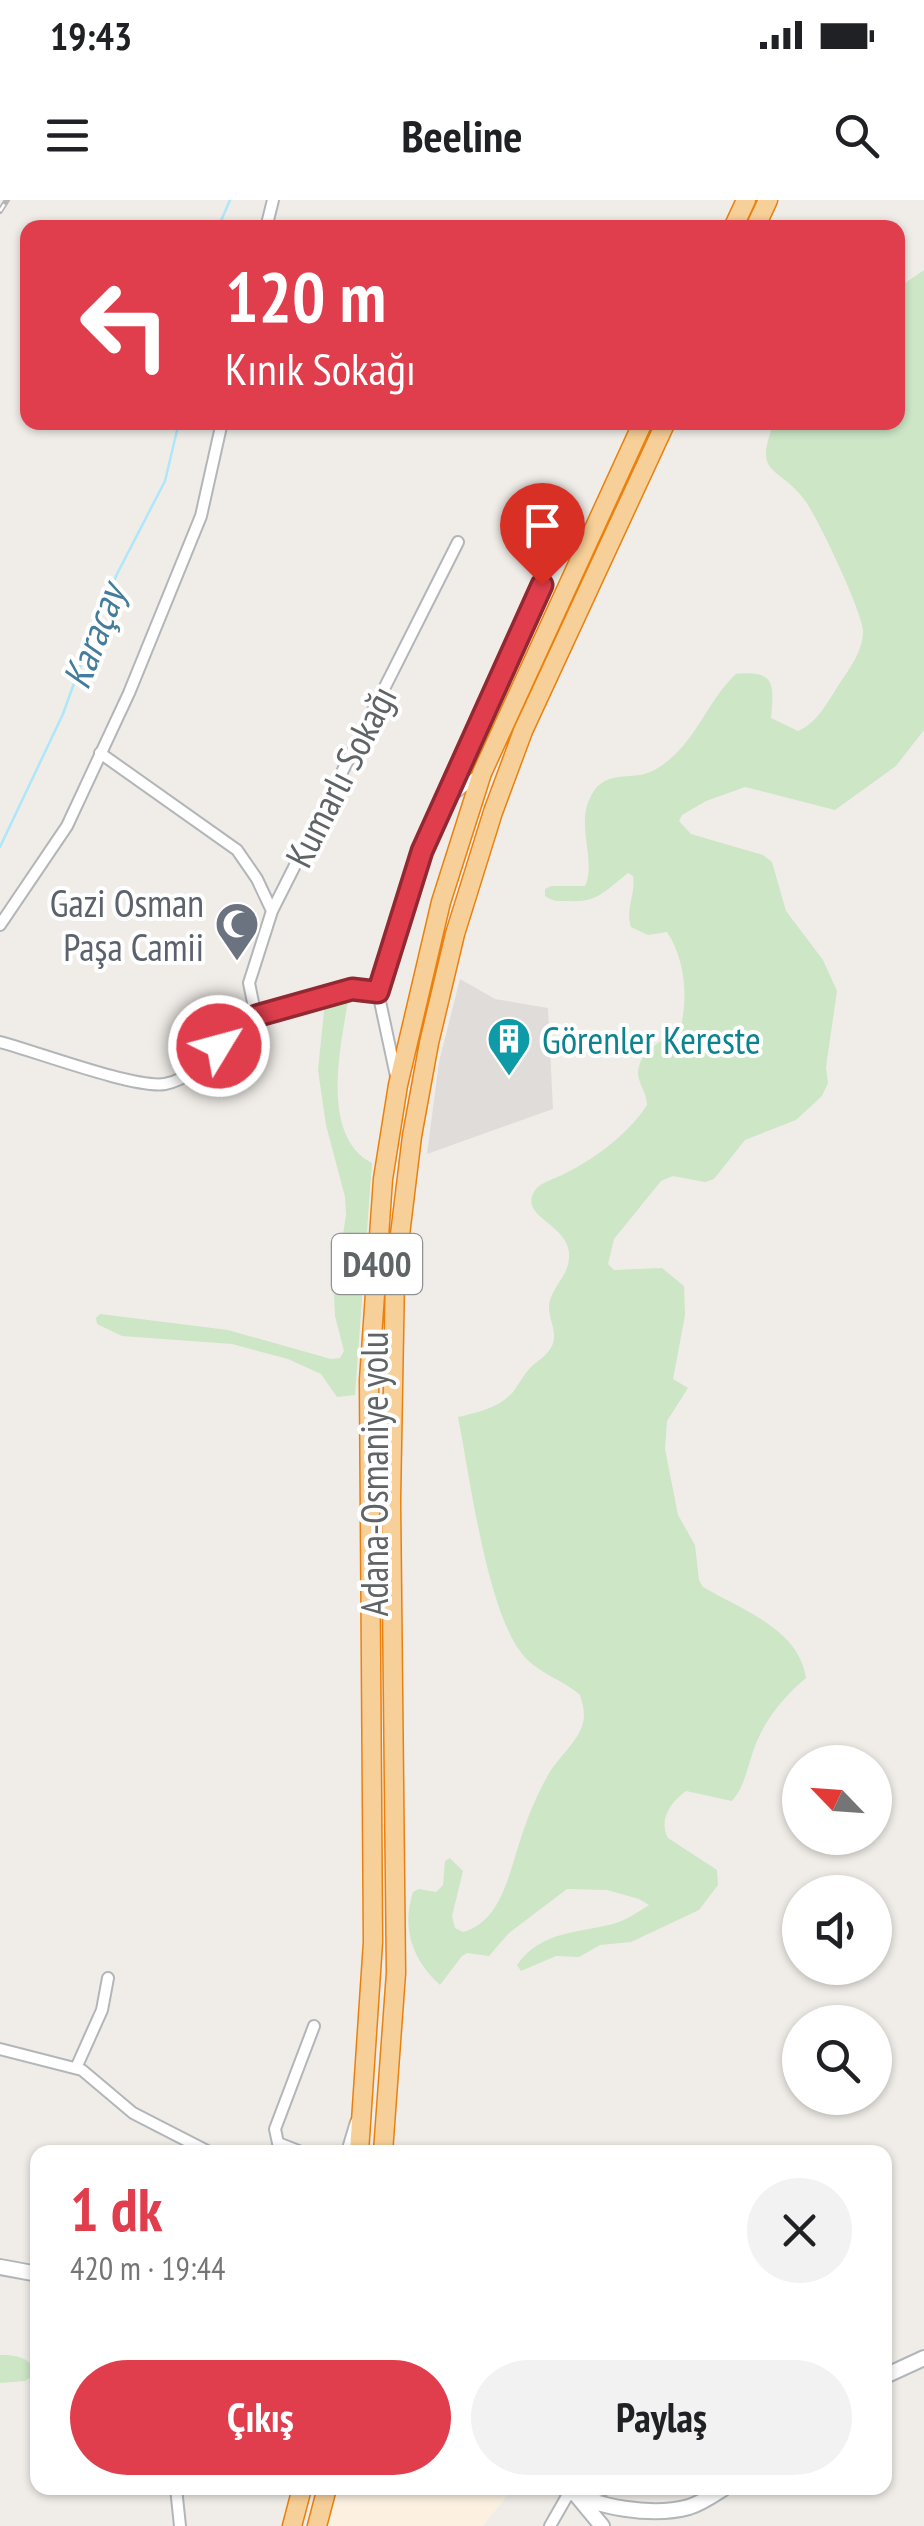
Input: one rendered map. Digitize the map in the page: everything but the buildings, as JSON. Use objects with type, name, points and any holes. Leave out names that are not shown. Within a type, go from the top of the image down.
[{"type":"highway","name":"Adana-Osmaniye yolu","points":[[360,2145],[373,1942],[369,1380],[383,1180],[398,1084],[441,902],[482,773],[639,430]]},
{"type":"highway","name":"Adana-Osmaniye yolu","points":[[384,2145],[396,1973],[392,1778],[395,1292],[412,1136],[454,934],[493,812],[523,731],[662,430]]},
{"type":"highway","points":[[292,2526],[300,2495]]},
{"type":"highway","points":[[316,2526],[326,2495]]},
{"type":"street","points":[[0,925],[55,848],[100,753],[184,564],[201,516],[220,430]]},
{"type":"street","name":"Kumarlı Sokağı","points":[[256,1016],[248,983],[272,912],[458,542]]},
{"type":"street","points":[[398,1084],[378,992],[414,871],[542,585]]},
{"type":"street","points":[[100,753],[236,850],[257,878],[272,912]]},
{"type":"street","points":[[442,804],[482,773]]},
{"type":"street","points":[[0,1042],[156,1085],[186,1076],[256,1016],[352,989],[378,992]]},
{"type":"street","points":[[76,2068],[102,2010],[108,1978]]},
{"type":"street","points":[[283,2145],[278,2143],[275,2129],[314,2026]]},
{"type":"street","points":[[0,2049],[91,2074],[133,2112],[196,2145]]},
{"type":"street","points":[[348,2145],[363,2102]]},
{"type":"street","points":[[0,2267],[30,2273]]},
{"type":"street","points":[[892,2373],[924,2358]]},
{"type":"street","points":[[177,2495],[180,2526]]},
{"type":"street","points":[[550,2526],[568,2495]]},
{"type":"street","points":[[573,2495],[602,2526]]},
{"type":"street","points":[[582,2495],[636,2508],[670,2510],[694,2506],[712,2495]]},
{"type":"shaded area","points":[[460,979],[495,999],[548,1008],[553,1109],[427,1154],[439,1062]]},
{"type":"shaded area","points":[[330,2495],[507,2495],[483,2526],[323,2526]]},
{"type":"green space","points":[[924,270],[924,730],[896,766],[835,810],[745,787],[706,801],[682,815],[679,821],[691,834],[763,855],[772,862],[786,911],[823,960],[837,991],[826,1067],[828,1083],[822,1096],[796,1120],[745,1140],[714,1179],[705,1182],[673,1176],[661,1181],[614,1239],[608,1264],[614,1270],[662,1268],[684,1286],[685,1315],[673,1379],[688,1388],[667,1421],[665,1449],[678,1515],[695,1545],[703,1587],[781,1634],[801,1661],[806,1678],[769,1719],[732,1801],[686,1791],[668,1812],[664,1825],[668,1838],[717,1870],[718,1885],[699,1910],[631,1942],[600,1945],[579,1957],[556,1956],[521,1971],[517,1965],[548,1939],[618,1923],[649,1905],[607,1890],[567,1889],[509,1933],[489,1956],[462,1956],[440,1985],[423,1965],[412,1943],[408,1919],[413,1892],[436,1892],[443,1885],[445,1861],[450,1858],[463,1871],[452,1916],[455,1928],[463,1932],[487,1917],[503,1892],[540,1791],[576,1738],[584,1718],[580,1695],[529,1662],[510,1635],[490,1577],[458,1417],[501,1402],[551,1347],[554,1333],[550,1300],[565,1272],[569,1252],[560,1234],[533,1208],[534,1192],[600,1152],[640,1115],[647,1105],[639,1066],[648,1052],[681,1026],[684,1002],[681,966],[667,932],[648,935],[631,927],[633,876],[628,873],[587,900],[554,900],[545,896],[545,889],[585,886],[589,865],[585,819],[597,787],[612,778],[649,773],[671,758],[736,674],[765,677],[772,689],[771,718],[798,731],[821,712],[851,667],[863,631],[855,605],[809,507],[771,468],[766,452],[772,430],[905,430],[905,283]]},
{"type":"green space","points":[[349,996],[339,1062],[339,1111],[355,1150],[372,1163],[355,1395],[337,1397],[321,1374],[288,1359],[232,1344],[122,1336],[97,1324],[100,1314],[228,1330],[331,1359],[340,1358],[344,1351],[334,1294],[346,1215],[345,1197],[326,1125],[318,1070],[325,1002]]},
{"type":"green space","points":[[0,2355],[30,2363],[30,2378],[25,2381],[0,2383]]},
{"type":"waterway","name":"Karaçay","points":[[221,220],[230,200]]},
{"type":"waterway","name":"Karaçay","points":[[0,847],[63,714],[117,574],[165,481],[177,430]]},
{"type":"railway","points":[[0,211],[7,200]]},
{"type":"place","name":"Gazi Osman Paşa Camii","points":[[237,962]]},
{"type":"place","name":"Görenler Kereste","points":[[509,1077]]},
{"type":"route","points":[[219,1046],[256,1016],[352,989],[378,992],[422,851],[542,585]]}]
